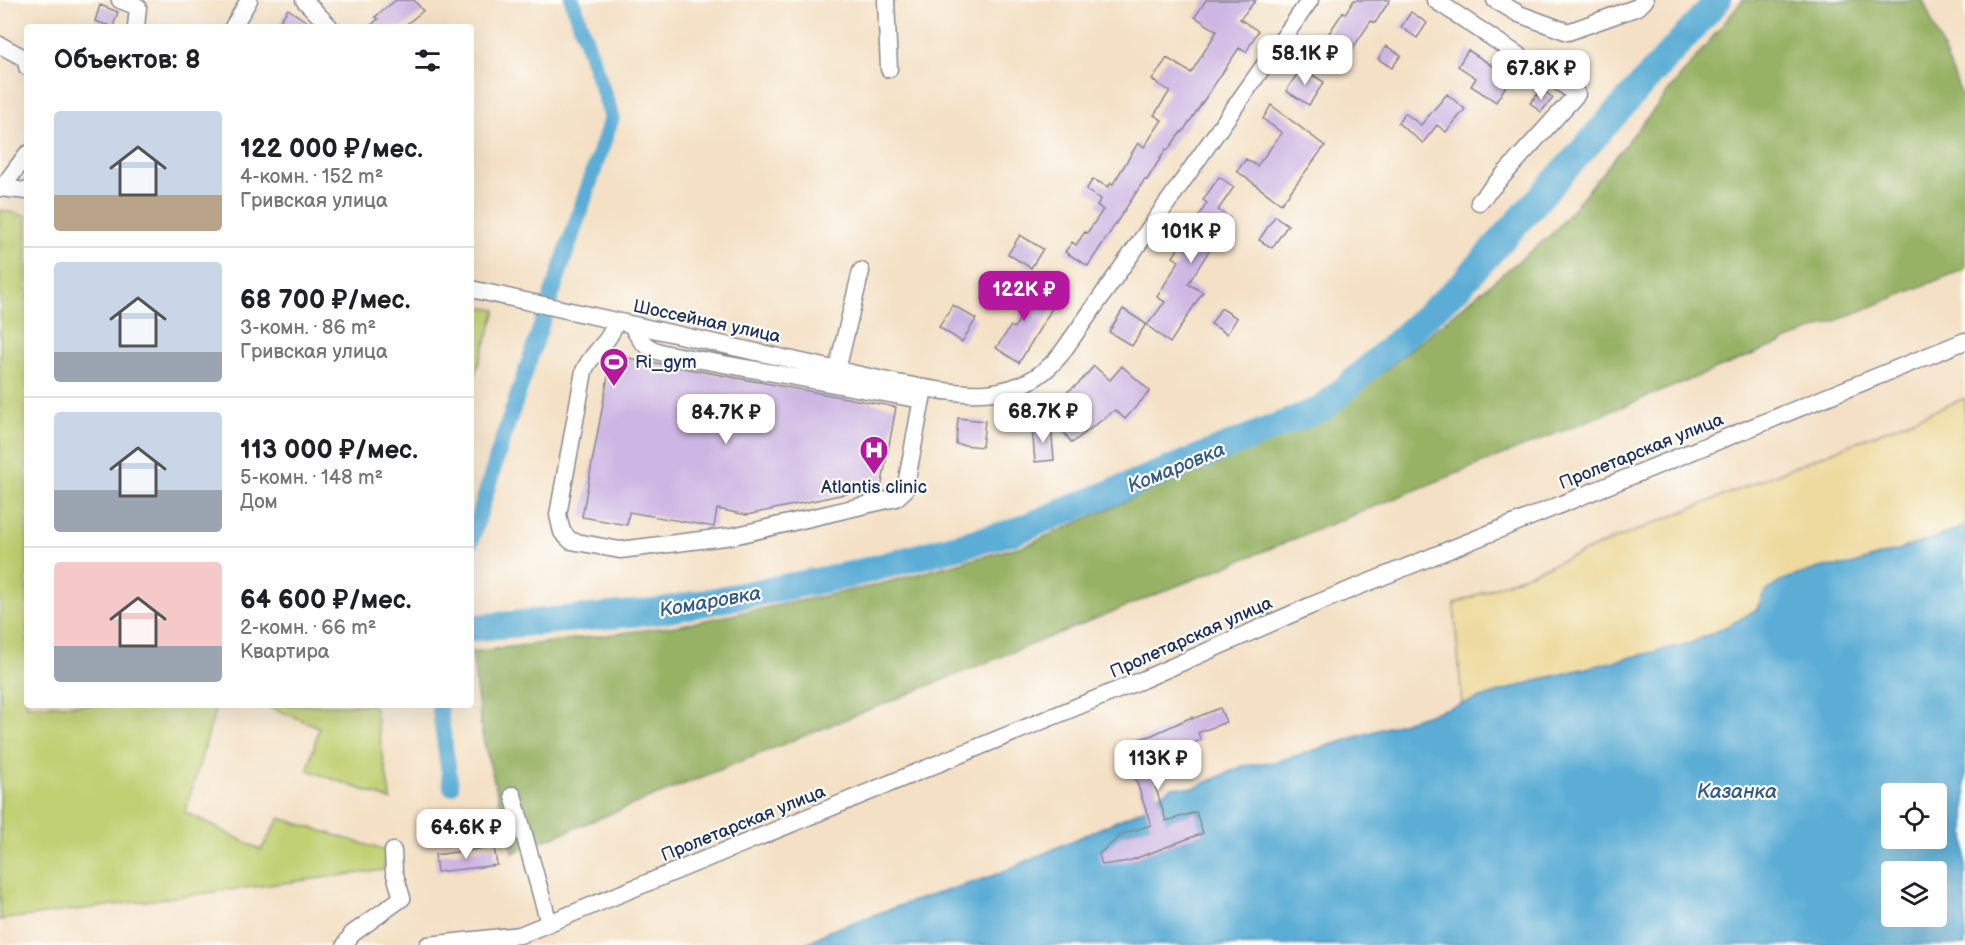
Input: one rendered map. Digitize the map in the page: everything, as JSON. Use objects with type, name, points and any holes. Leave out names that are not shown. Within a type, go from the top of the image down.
[{"type":"street","points":[[120,0],[141,4],[137,24]]},
{"type":"street","points":[[235,24],[249,0]]},
{"type":"street","points":[[304,0],[327,24]]},
{"type":"street","points":[[886,0],[889,69]]},
{"type":"street","points":[[632,325],[645,346],[663,353],[927,393],[979,393],[1007,390],[1029,382],[1055,362],[1310,0]]},
{"type":"street","points":[[1435,0],[1577,94],[1479,202]]},
{"type":"street","points":[[1495,0],[1517,7],[1568,32],[1638,7],[1646,0]]},
{"type":"street","points":[[0,45],[24,58]]},
{"type":"street","points":[[1,188],[24,158]]},
{"type":"street","points":[[1,188],[24,191]]},
{"type":"street","points":[[837,370],[861,271]]},
{"type":"street","name":"Шоссейная улица","points":[[474,290],[837,370],[927,393]]},
{"type":"street","points":[[615,321],[612,332],[584,371],[558,515],[562,532],[571,541],[620,549],[733,536],[896,498],[905,490],[927,393]]},
{"type":"street","name":"Пролетарская улица","points":[[428,945],[520,935],[1133,684],[1320,602],[1965,341]]},
{"type":"street","points":[[513,795],[549,923]]},
{"type":"street","points":[[345,945],[352,934],[406,895],[394,871],[393,851]]},
{"type":"green space","points":[[1743,0],[1923,0],[1965,103],[1965,269],[513,853],[482,735],[474,652],[677,626],[873,586],[1026,545],[1336,410],[1554,232]]},
{"type":"green space","points":[[0,210],[24,215],[24,708],[216,708],[185,812],[261,850],[280,818],[386,851],[383,870],[0,920]]},
{"type":"green space","points":[[474,306],[496,310],[474,378]]},
{"type":"green space","points":[[271,708],[375,708],[391,800],[308,770],[319,727]]},
{"type":"sand","points":[[1965,399],[1965,526],[1851,565],[1819,568],[1764,593],[1757,609],[1732,624],[1691,643],[1541,679],[1462,705],[1454,604]]},
{"type":"water","name":"Казанка","points":[[1965,526],[1965,945],[803,945],[829,931],[993,876],[1148,807],[1153,799],[1172,787],[1194,788],[1243,766],[1279,761],[1541,679],[1691,643],[1732,624],[1757,609],[1764,593],[1783,580],[1819,568],[1851,565]],"holes":[[[1196,812],[1203,833],[1129,861],[1123,834]]]},
{"type":"building","points":[[396,0],[414,0],[423,11],[407,24],[372,24],[378,19],[375,17]]},
{"type":"building","points":[[1206,0],[1256,0],[1240,19],[1258,31],[1246,52],[1239,48],[1182,133],[1168,150],[1166,149],[1147,180],[1145,179],[1088,266],[1065,252],[1072,242],[1076,245],[1085,232],[1087,233],[1103,210],[1097,205],[1101,199],[1086,190],[1093,179],[1108,187],[1111,183],[1113,184],[1138,143],[1144,147],[1162,120],[1154,115],[1170,91],[1152,80],[1167,58],[1191,73],[1217,31],[1195,17]]},
{"type":"building","points":[[1354,0],[1390,0],[1375,23],[1371,21],[1347,57],[1323,42]]},
{"type":"building","points":[[100,5],[118,12],[114,24],[95,21]]},
{"type":"building","points":[[288,9],[310,24],[278,24]]},
{"type":"building","points":[[1411,12],[1427,23],[1417,38],[1401,27]]},
{"type":"building","points":[[1386,46],[1401,55],[1392,68],[1378,59]]},
{"type":"building","points":[[1468,50],[1511,78],[1496,102],[1471,86],[1476,78],[1458,66]]},
{"type":"building","points":[[1301,68],[1324,82],[1309,105],[1286,91]]},
{"type":"building","points":[[1542,89],[1553,98],[1541,112],[1530,103]]},
{"type":"building","points":[[1447,94],[1465,109],[1446,132],[1437,125],[1423,143],[1398,123],[1405,113],[1421,125]]},
{"type":"building","points":[[1271,105],[1325,146],[1281,204],[1237,171],[1246,159],[1257,166],[1282,133],[1263,119]]},
{"type":"building","points":[[1219,177],[1234,187],[1218,210],[1230,218],[1188,284],[1203,292],[1170,343],[1147,325],[1165,302],[1157,297],[1179,261],[1173,257],[1207,203],[1203,200]]},
{"type":"building","points":[[1275,216],[1288,225],[1272,248],[1259,240]]},
{"type":"building","points":[[1020,235],[1043,249],[1031,268],[1008,254]]},
{"type":"building","points":[[1012,280],[1053,307],[1019,363],[996,348],[1011,326],[1014,328],[1027,308],[1004,293]]},
{"type":"building","points":[[953,305],[976,319],[962,342],[939,327]]},
{"type":"building","points":[[1221,308],[1237,318],[1227,334],[1211,324]]},
{"type":"building","points":[[1123,309],[1146,324],[1132,346],[1109,332]]},
{"type":"building","points":[[612,355],[896,407],[881,489],[851,484],[849,493],[747,515],[717,509],[714,527],[629,512],[627,525],[582,517]]},
{"type":"building","points":[[1094,366],[1110,380],[1122,366],[1150,391],[1125,419],[1115,410],[1072,443],[1051,416],[1061,409],[1055,401],[1079,383]]},
{"type":"building","points":[[958,418],[985,421],[982,447],[956,444]]},
{"type":"building","points":[[1051,425],[1054,460],[1035,462],[1032,427]]},
{"type":"building","points":[[1220,708],[1226,722],[1198,733],[1201,740],[1151,761],[1154,771],[1151,772],[1166,821],[1196,812],[1203,833],[1129,861],[1102,865],[1099,854],[1123,834],[1151,825],[1135,777],[1132,778],[1122,744],[1150,736],[1192,717],[1192,719]]},
{"type":"building","points":[[494,847],[497,865],[437,872],[435,855]]},
{"type":"waterway","points":[[474,532],[501,444],[612,117],[572,0]]},
{"type":"waterway","name":"Комаровка","points":[[474,628],[660,611],[849,575],[1013,532],[1323,408],[1460,286],[1718,0]]},
{"type":"waterway","points":[[439,708],[451,787]]},
{"type":"place","name":"Ri_gym","points":[[614,388]]},
{"type":"place","name":"Atlantis clinic","points":[[874,476]]}]
